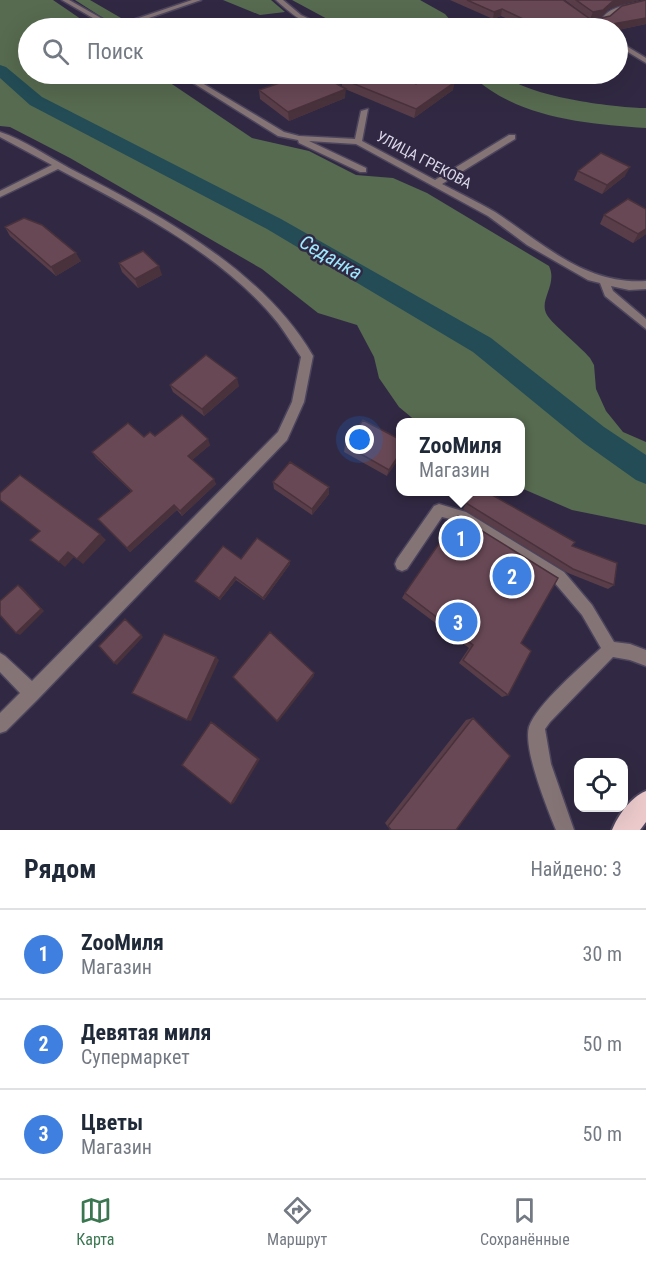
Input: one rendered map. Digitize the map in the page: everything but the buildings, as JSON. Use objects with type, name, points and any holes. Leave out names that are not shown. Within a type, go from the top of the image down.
[{"type":"highway","points":[[624,830],[646,803]]},
{"type":"street","points":[[64,0],[97,18]]},
{"type":"street","points":[[145,18],[198,0]]},
{"type":"street","points":[[279,0],[303,18]]},
{"type":"street","points":[[606,18],[615,10],[646,3]]},
{"type":"street","points":[[628,49],[646,61]]},
{"type":"street","name":"УЛИЦА ГРЕКОВА","points":[[199,84],[281,134],[298,138],[358,142],[491,214],[530,243],[557,259],[605,282],[629,286],[646,285]]},
{"type":"street","points":[[358,142],[365,111]]},
{"type":"street","points":[[0,134],[161,222],[239,278],[272,307],[292,331],[306,356],[298,402],[283,436],[0,725]]},
{"type":"street","points":[[437,183],[512,137]]},
{"type":"street","points":[[298,138],[363,170]]},
{"type":"street","points":[[0,194],[57,165]]},
{"type":"street","points":[[605,282],[609,293],[646,325]]},
{"type":"street","points":[[402,564],[439,510],[461,516],[559,577],[587,610],[610,650]]},
{"type":"street","points":[[610,650],[630,652],[646,658]]},
{"type":"street","points":[[566,830],[556,809],[537,729],[544,716],[610,650]]},
{"type":"street","points":[[0,661],[32,693]]},
{"type":"green space","points":[[0,0],[53,0],[79,18],[18,18],[18,84],[172,84],[252,138],[309,151],[356,175],[393,178],[427,193],[549,266],[551,280],[545,304],[547,315],[590,358],[594,365],[596,389],[606,411],[623,432],[646,442],[646,525],[572,510],[525,490],[525,418],[412,418],[399,407],[379,378],[374,357],[357,325],[318,313],[262,269],[70,158],[10,127],[0,126]]},
{"type":"green space","points":[[75,0],[90,0],[121,18],[103,18]]},
{"type":"green space","points":[[223,0],[271,0],[285,12],[260,15]]},
{"type":"green space","points":[[292,0],[420,0],[448,18],[325,18]]},
{"type":"green space","points":[[482,84],[519,84],[571,99],[614,106],[646,108],[646,128],[599,124],[552,116],[508,100]]},
{"type":"waterway","name":"Седанка","points":[[0,70],[36,101],[274,224],[482,345],[594,435],[646,471]]},
{"type":"place","name":"ZooМиля","points":[[461,538]]},
{"type":"place","name":"Девятая миля","points":[[512,576]]},
{"type":"place","name":"Цветы","points":[[458,622]]}]
